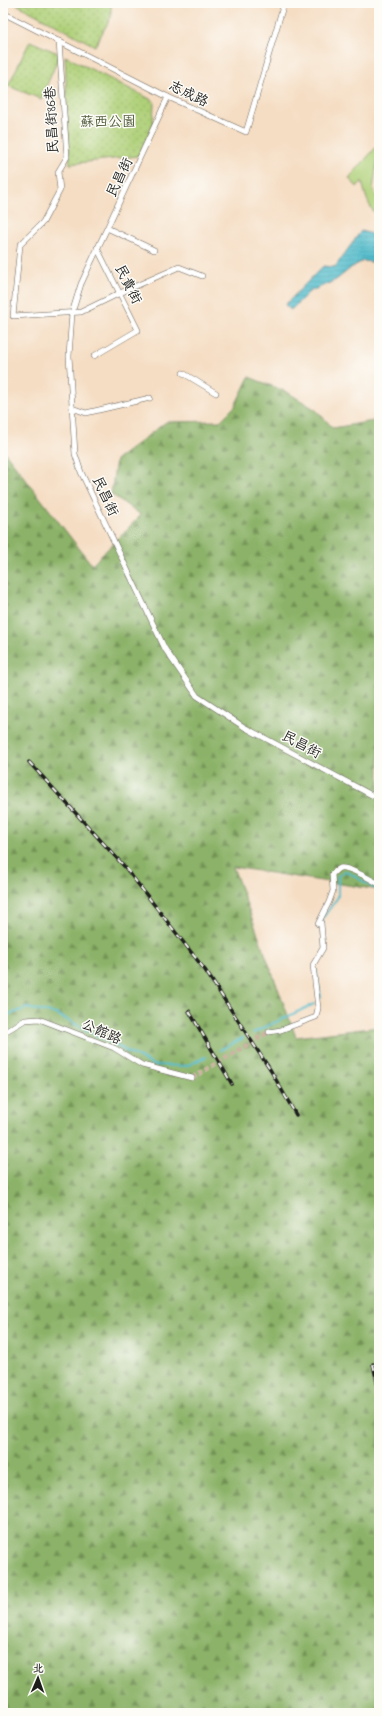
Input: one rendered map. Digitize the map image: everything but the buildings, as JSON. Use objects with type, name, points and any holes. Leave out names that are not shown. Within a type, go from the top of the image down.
[{"type":"street","name":"志成路","points":[[3,13],[168,97],[246,132],[284,3]]},
{"type":"street","name":"民昌街86巷","points":[[59,41],[67,157],[58,172],[60,190],[43,222],[20,245],[13,316],[72,313]]},
{"type":"street","name":"民昌街","points":[[168,97],[108,228],[97,248],[81,284],[72,313],[69,356],[75,454],[81,472],[165,649],[197,696],[244,727],[379,799]]},
{"type":"street","points":[[108,228],[154,250]]},
{"type":"street","name":"民貴街","points":[[94,356],[138,330],[97,248]]},
{"type":"street","points":[[72,313],[80,312],[179,267],[202,276]]},
{"type":"street","points":[[183,373],[216,393]]},
{"type":"street","points":[[72,408],[86,413],[150,398]]},
{"type":"street","points":[[269,1032],[281,1030],[316,1017],[318,1008],[313,965],[323,948],[321,924],[318,924],[333,891],[332,874],[339,868],[342,868],[352,871],[379,884]]},
{"type":"street","name":"公館路","points":[[3,1033],[25,1020],[39,1019],[114,1048],[142,1065],[192,1078]]},
{"type":"green space","points":[[14,3],[111,3],[111,17],[95,46]]},
{"type":"green space","points":[[30,41],[60,54],[41,99],[8,86]]},
{"type":"green space","name":"蘇西公園","points":[[65,56],[154,101],[153,125],[138,156],[70,164]]},
{"type":"green space","points":[[379,144],[379,160],[377,162],[373,189],[379,202],[379,217],[370,205],[362,181],[357,187],[349,178]]},
{"type":"green space","points":[[249,377],[287,392],[316,410],[333,428],[379,420],[379,890],[233,867],[296,1037],[379,1027],[379,1713],[3,1713],[3,450],[92,565],[141,515],[111,494],[116,460],[166,422],[220,421],[235,406]]},
{"type":"water","points":[[361,231],[379,236],[379,263],[363,261],[352,267],[336,280],[309,292],[291,310],[285,305],[323,266],[335,267]]},
{"type":"waterway","points":[[323,924],[322,919],[338,897],[338,876],[346,871],[379,891]]},
{"type":"waterway","points":[[324,947],[325,938]]},
{"type":"waterway","points":[[316,970],[321,998]]},
{"type":"waterway","points":[[253,1033],[314,1004]]},
{"type":"waterway","points":[[3,1017],[27,1008],[56,1014],[153,1065],[186,1066],[206,1057]]},
{"type":"waterway","points":[[220,1050],[243,1038]]},
{"type":"tunnel","points":[[192,1078],[269,1032]]},
{"type":"railway","points":[[29,762],[124,866],[205,970],[271,1071],[296,1115]]},
{"type":"railway","points":[[189,1011],[232,1084]]},
{"type":"railway","points":[[373,1364],[379,1391]]}]
